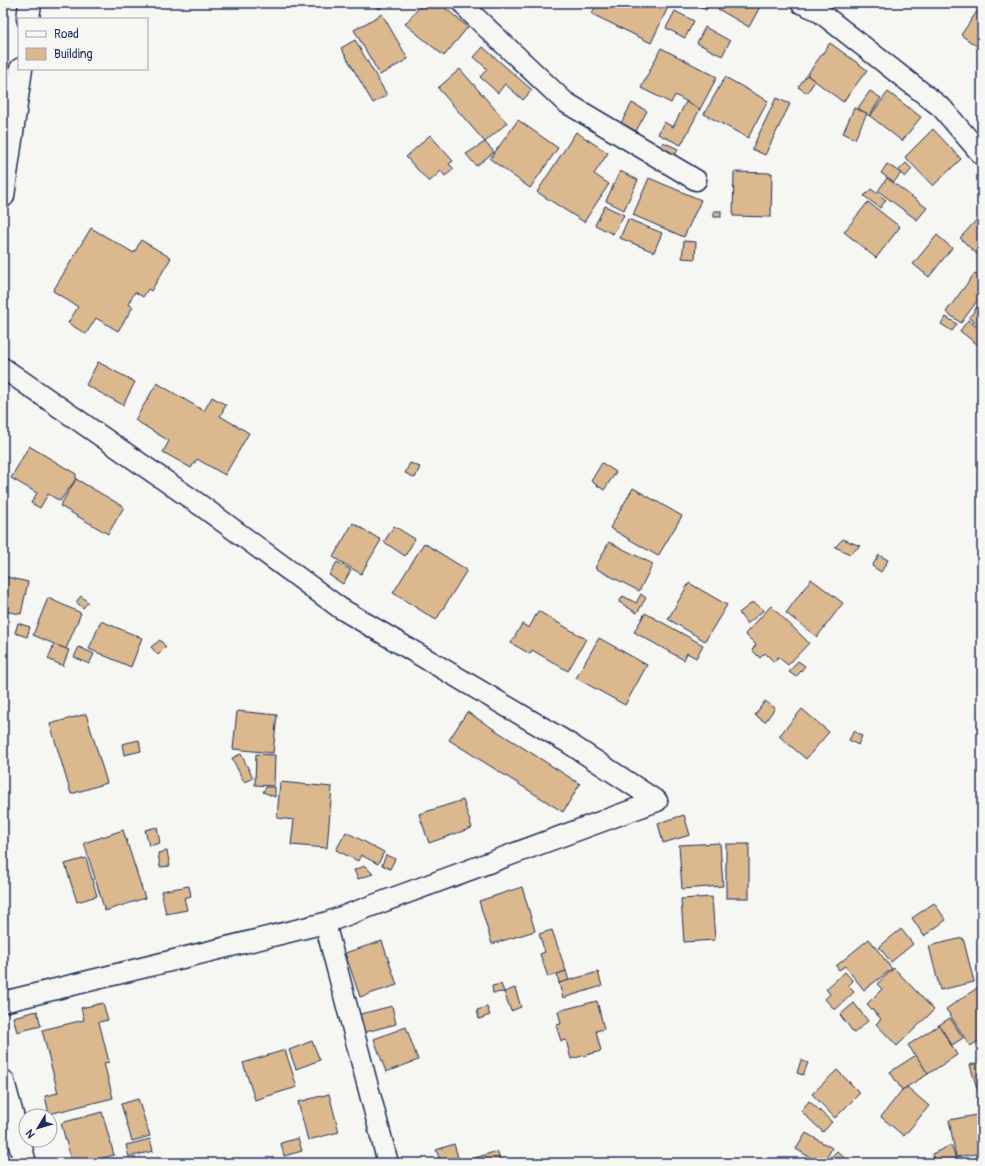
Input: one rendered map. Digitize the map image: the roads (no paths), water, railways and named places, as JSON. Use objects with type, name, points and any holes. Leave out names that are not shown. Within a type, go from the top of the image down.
[{"type":"highway","points":[[28,18],[30,3]]},
{"type":"highway","points":[[3,196],[21,70]]},
{"type":"highway","points":[[3,1081],[25,1163]]},
{"type":"street","points":[[801,3],[818,10],[942,108],[982,155]]},
{"type":"street","points":[[471,6],[564,102],[696,180]]},
{"type":"street","points":[[3,368],[203,507],[340,608],[567,742],[657,801],[325,923],[3,1002]]},
{"type":"street","points":[[325,923],[388,1163]]}]
